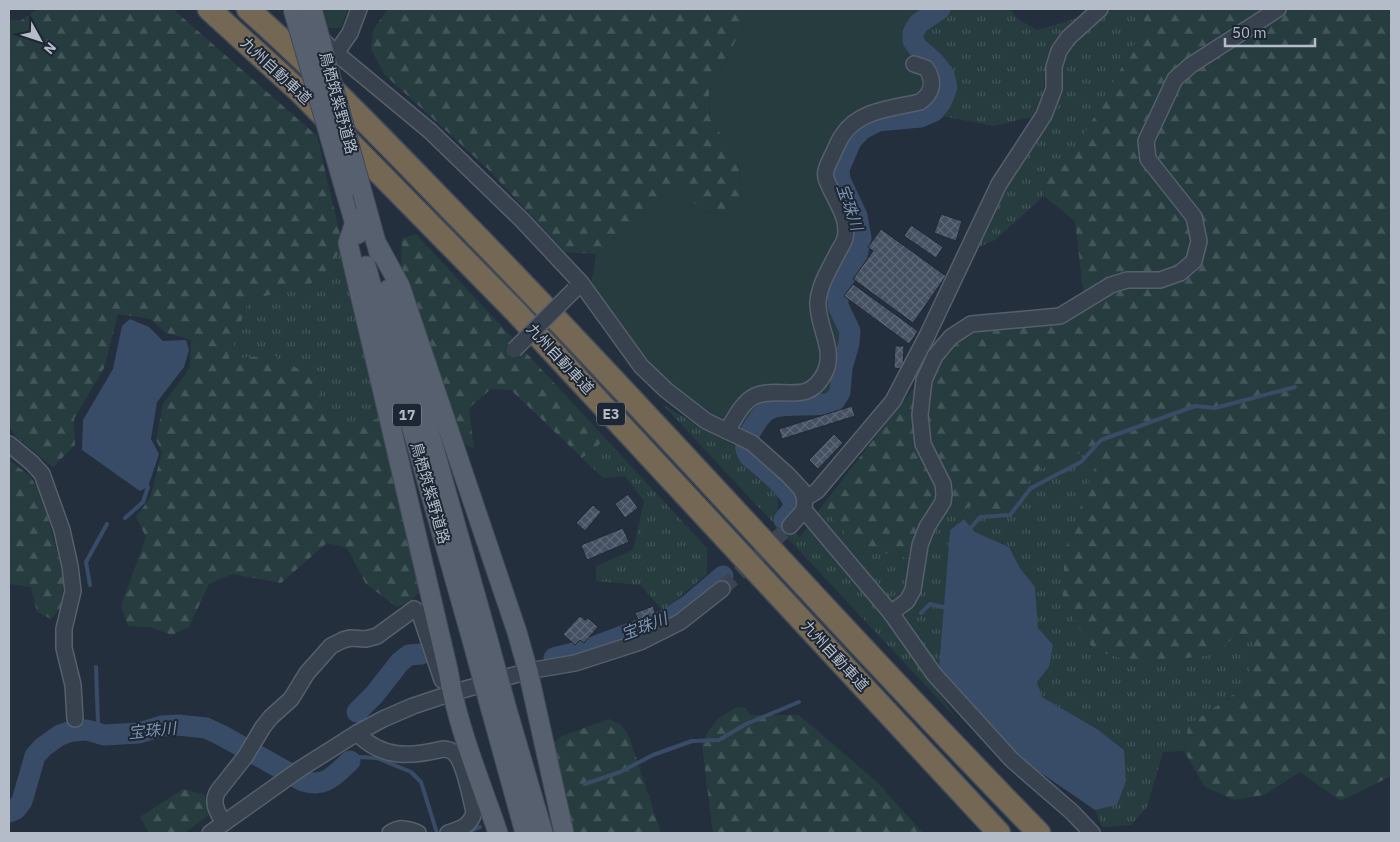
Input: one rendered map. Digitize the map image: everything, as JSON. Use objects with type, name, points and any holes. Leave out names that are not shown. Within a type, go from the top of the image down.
[{"type":"highway","points":[[191,9],[299,91]]},
{"type":"highway","name":"九州自動車道","points":[[208,9],[299,91],[516,312],[999,833]]},
{"type":"highway","name":"九州自動車道","points":[[248,9],[291,47],[535,296],[1039,833]]},
{"type":"main road","name":"鳥栖筑紫野道路","points":[[292,9],[346,190],[399,385],[480,638]]},
{"type":"main road","name":"鳥栖筑紫野道路","points":[[312,9],[376,242],[480,638],[498,708],[525,833]]},
{"type":"main road","points":[[354,222],[348,243],[452,693],[498,833]]},
{"type":"main road","points":[[376,242],[400,286],[518,632],[564,833]]},
{"type":"main road","name":"鳥栖筑紫野道路","points":[[498,708],[543,833]]},
{"type":"street","points":[[292,9],[336,53],[430,131],[522,220],[640,366],[666,390],[706,421],[739,437],[788,475],[801,489],[805,504],[891,613],[934,674],[1012,760],[1072,812],[1092,833]]},
{"type":"street","points":[[336,53],[350,34],[359,9]]},
{"type":"street","points":[[790,526],[805,504],[892,401],[927,336],[999,184],[1044,115],[1054,89],[1054,66],[1059,51],[1068,38],[1100,9]]},
{"type":"street","points":[[891,613],[907,601],[914,590],[920,545],[927,527],[943,502],[943,484],[923,444],[920,415],[924,380],[935,356],[951,337],[971,324],[1060,316],[1111,285],[1127,280],[1160,280],[1180,273],[1194,261],[1199,241],[1194,218],[1148,159],[1146,141],[1175,79],[1191,65],[1278,9]]},
{"type":"street","points":[[739,437],[747,402],[755,396],[798,394],[809,390],[821,380],[826,370],[829,358],[818,303],[822,284],[845,238],[842,212],[826,180],[826,170],[842,136],[851,125],[864,115],[920,102],[926,97],[932,87],[932,77],[926,68],[914,64]]},
{"type":"street","points":[[514,350],[577,286]]},
{"type":"street","points":[[9,444],[42,474],[62,530],[73,591],[64,630],[64,648],[73,685],[75,719]]},
{"type":"street","points":[[210,833],[300,769],[357,733],[413,706],[528,671],[576,662],[640,642],[680,622],[722,589]]},
{"type":"street","points":[[224,823],[218,814],[214,797],[271,717],[291,699],[307,672],[331,646],[350,638],[366,639],[377,636],[414,609],[417,610],[443,682],[452,693]]},
{"type":"street","points":[[357,733],[371,745],[395,754],[405,755],[443,749],[449,749],[455,753],[462,769],[474,812],[473,819],[469,823],[448,833]]},
{"type":"street","points":[[390,833],[396,829],[404,828],[418,833]]},
{"type":"green space","points":[[37,9],[173,9],[317,136],[343,247],[319,281],[248,301],[229,359],[273,355],[308,374],[333,422],[379,419],[422,588],[411,602],[397,607],[366,584],[347,548],[327,543],[281,583],[232,574],[209,584],[189,627],[172,635],[150,627],[128,626],[121,606],[146,537],[136,517],[150,498],[162,452],[156,440],[163,404],[190,368],[191,340],[166,333],[151,319],[118,314],[104,368],[74,419],[75,445],[53,467],[16,437],[9,426],[9,20],[20,21]]},
{"type":"green space","points":[[323,9],[348,9],[341,28],[328,28]]},
{"type":"green space","points":[[388,9],[752,9],[709,93],[710,119],[738,158],[742,198],[730,215],[701,211],[681,190],[668,191],[641,220],[596,254],[565,252],[488,169],[384,74],[371,49],[373,30]]},
{"type":"green space","points":[[752,9],[931,9],[912,20],[907,32],[912,50],[933,68],[939,79],[939,91],[930,106],[918,114],[875,118],[855,129],[836,167],[836,181],[855,228],[852,251],[832,288],[834,307],[844,336],[834,367],[834,386],[822,400],[768,403],[746,428],[715,416],[660,376],[591,284],[596,254],[641,220],[668,191],[681,189],[701,211],[730,215],[742,198],[738,158],[710,119],[709,93]]},
{"type":"green space","points":[[949,9],[1010,9],[1018,19],[1037,30],[1078,18],[1055,45],[1046,65],[1042,100],[1032,117],[994,126],[943,116],[958,84],[942,58],[923,42],[924,26]]},
{"type":"green space","points":[[1108,9],[1145,9],[1142,31],[1076,149],[1045,170],[1044,196],[995,240],[972,250],[1002,190],[1056,102],[1062,67],[1072,43]]},
{"type":"green space","points":[[1145,9],[1391,9],[1391,776],[1341,801],[1300,772],[1264,795],[1234,800],[1205,787],[1184,751],[1188,726],[1248,684],[1253,642],[1237,636],[1210,655],[1141,664],[1094,650],[1062,602],[1065,550],[1095,467],[1083,452],[1041,468],[1002,511],[973,505],[948,517],[930,508],[909,558],[858,548],[822,506],[919,381],[933,341],[971,318],[1051,315],[1084,298],[1075,221],[1044,196],[1045,170],[1076,149],[1142,31]]},
{"type":"green space","points":[[416,234],[606,439],[582,458],[511,390],[491,389],[469,408],[474,449],[463,443],[401,265],[402,239]]},
{"type":"green space","points":[[343,247],[379,419],[333,422],[308,374],[229,359],[248,301],[319,281]]},
{"type":"green space","points":[[663,405],[736,447],[778,495],[778,513],[800,537],[822,506],[858,548],[909,558],[907,587],[883,612],[956,718]]},
{"type":"green space","points":[[606,439],[707,548],[707,574],[663,611],[641,585],[596,581],[596,566],[633,550],[644,501],[625,476],[603,478],[582,458]]},
{"type":"green space","points":[[1083,452],[1095,467],[1065,550],[1094,650],[1141,664],[1210,655],[1237,636],[1253,642],[1248,684],[1188,726],[1184,751],[1163,752],[1147,807],[1131,825],[1102,827],[1095,810],[1117,805],[1124,750],[1097,729],[1042,697],[1037,682],[1049,667],[1052,645],[1038,628],[1035,587],[1020,568],[1009,547],[975,532],[964,519],[950,530],[939,667],[904,618],[919,593],[930,508],[948,517],[973,505],[1002,511],[1041,468]]},
{"type":"green space","points":[[9,460],[30,476],[42,496],[64,578],[61,607],[51,619],[37,612],[31,587],[9,584]]},
{"type":"green space","points":[[737,707],[745,708],[751,715],[799,715],[878,783],[923,833],[713,833],[702,745],[708,731],[719,718]]},
{"type":"green space","points":[[609,719],[621,725],[629,736],[661,833],[503,833],[543,824],[550,817],[552,803],[549,747],[562,736]]},
{"type":"green space","points":[[183,789],[204,794],[210,814],[185,833],[149,833],[140,817]]},
{"type":"water","points":[[130,319],[149,327],[163,341],[186,340],[189,350],[184,367],[157,402],[151,439],[159,454],[148,487],[140,491],[82,450],[83,420],[113,369],[122,326]]},
{"type":"water","points":[[964,519],[975,532],[1009,547],[1020,568],[1035,587],[1038,628],[1053,645],[1049,667],[1037,682],[1042,697],[1097,729],[1124,750],[1126,781],[1117,805],[1095,810],[1025,762],[939,667],[950,530]]},
{"type":"building","points":[[941,214],[962,221],[956,241],[934,233]]},
{"type":"building","points":[[911,225],[943,247],[936,258],[904,236]]},
{"type":"building","points":[[881,229],[946,276],[913,323],[853,279],[873,251],[868,247]]},
{"type":"building","points":[[853,284],[918,331],[909,344],[844,296]]},
{"type":"building","points":[[895,346],[904,346],[903,369],[894,368]]},
{"type":"building","points":[[852,406],[855,416],[782,439],[779,429]]},
{"type":"building","points":[[834,434],[843,443],[818,469],[809,460]]},
{"type":"building","points":[[628,494],[638,508],[625,518],[615,504]]},
{"type":"building","points":[[593,505],[601,512],[585,531],[576,523]]},
{"type":"building","points":[[623,528],[629,542],[587,560],[581,545]]},
{"type":"building","points":[[653,606],[657,617],[640,624],[635,613]]},
{"type":"building","points":[[580,616],[585,620],[588,618],[598,627],[584,643],[580,640],[575,645],[563,634]]},
{"type":"waterway","name":"宝珠川","points":[[784,520],[793,508],[791,497],[781,484],[749,456],[746,449],[747,441],[756,422],[768,410],[789,405],[833,403],[840,392],[842,368],[849,343],[850,331],[838,306],[838,289],[857,255],[861,238],[857,216],[840,180],[839,169],[851,141],[862,129],[878,121],[920,117],[934,111],[941,102],[947,87],[944,75],[913,41],[913,33],[919,23],[940,9]]},
{"type":"waterway","points":[[969,530],[980,517],[1010,515],[1031,488],[1081,462],[1101,440],[1195,406],[1215,408],[1295,387]]},
{"type":"waterway","points":[[125,518],[143,502],[148,487]]},
{"type":"waterway","points":[[90,585],[86,562],[107,524]]},
{"type":"waterway","name":"宝珠川","points":[[554,658],[585,650],[668,619],[689,605],[723,576]]},
{"type":"waterway","points":[[921,613],[930,604],[947,608]]},
{"type":"waterway","name":"宝珠川","points":[[357,712],[374,695],[400,662],[409,655],[422,654]]},
{"type":"waterway","points":[[87,730],[98,724],[96,667]]},
{"type":"waterway","points":[[585,784],[620,772],[653,755],[692,741],[719,740],[746,724],[799,702]]},
{"type":"waterway","name":"宝珠川","points":[[9,812],[16,809],[22,801],[35,756],[43,747],[60,735],[72,731],[87,730],[104,735],[139,733],[162,726],[178,725],[206,728],[303,781],[311,783],[318,783],[329,779],[350,761]]},
{"type":"waterway","points":[[350,761],[358,757],[377,758],[411,772],[421,782],[437,833]]},
{"type":"waterway","points":[[466,833],[480,827]]},
{"type":"tunnel","points":[[722,589],[790,526]]}]
